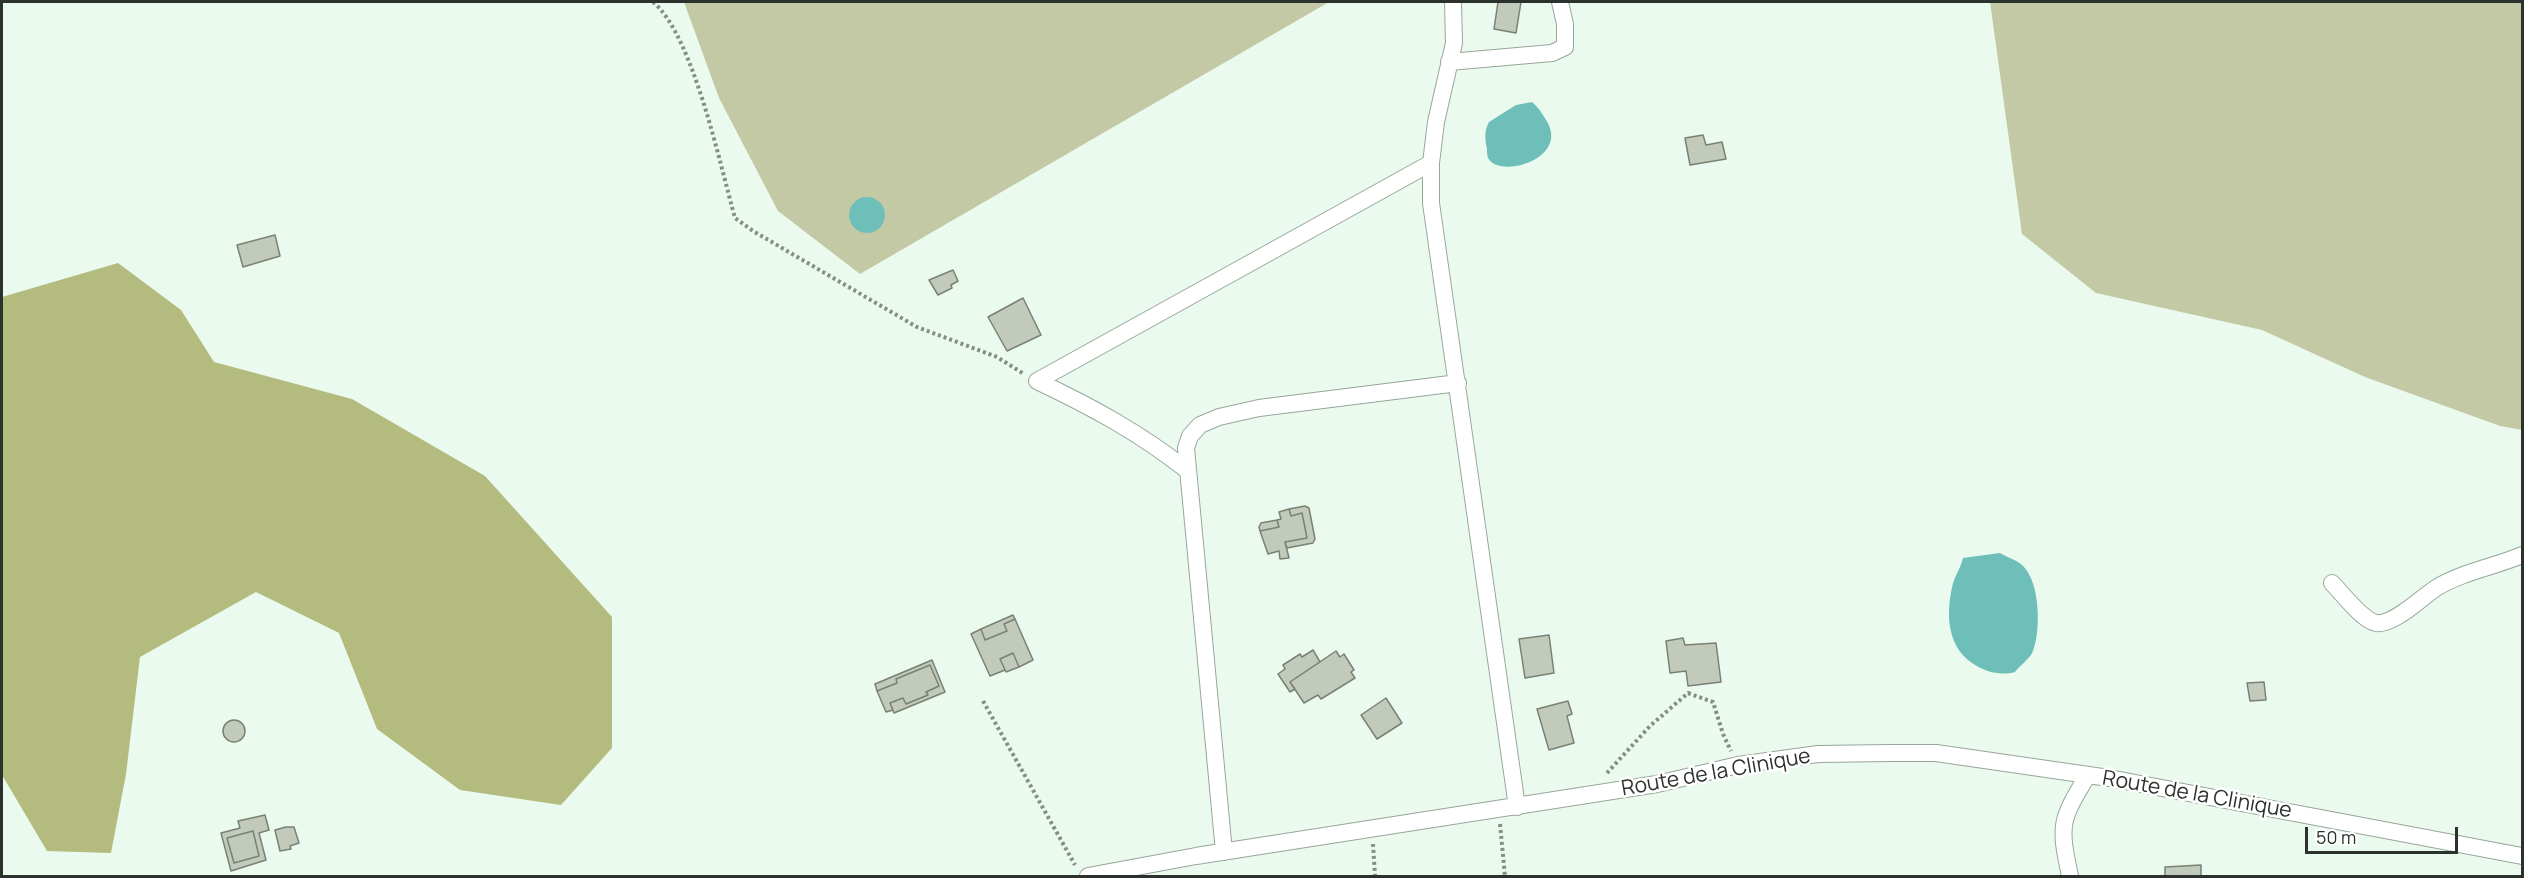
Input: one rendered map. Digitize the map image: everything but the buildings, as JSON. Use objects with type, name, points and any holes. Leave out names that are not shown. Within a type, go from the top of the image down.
[{"type":"street","points":[[1453,2],[1454,43],[1436,122],[1431,163],[1431,203],[1516,807]]},
{"type":"street","points":[[1449,62],[1560,51],[1565,47],[1566,38],[1560,2]]},
{"type":"street","points":[[1037,381],[1431,163]]},
{"type":"street","points":[[1037,381],[1101,412],[1152,443],[1188,471]]},
{"type":"street","points":[[1224,852],[1186,448],[1190,436],[1200,425],[1220,417],[1259,408],[1458,383]]},
{"type":"street","points":[[2332,583],[2366,618],[2377,623],[2398,615],[2435,588],[2453,579],[2523,555]]},
{"type":"street","name":"Route de la Clinique","points":[[1082,871],[1224,852],[1587,796],[1657,784],[1738,765],[1818,754],[1936,753],[2088,775],[2523,856]]},
{"type":"street","points":[[2070,876],[2063,847],[2062,824],[2070,805],[2088,775]]},
{"type":"path","points":[[653,2],[682,42],[696,81],[735,218],[753,231],[917,327],[997,357],[1037,381]]},
{"type":"path","points":[[1587,796],[1650,726],[1688,693],[1713,702],[1723,734],[1738,765]]},
{"type":"path","points":[[983,701],[1082,871]]},
{"type":"path","points":[[1498,809],[1505,876]]},
{"type":"path","points":[[1372,828],[1375,876]]},
{"type":"green space","points":[[684,2],[1329,2],[860,274],[778,211],[719,98]]},
{"type":"green space","points":[[1990,2],[2522,2],[2522,430],[2500,426],[2365,377],[2262,330],[2096,293],[2022,234]]},
{"type":"green space","points":[[118,263],[181,310],[214,362],[352,399],[485,476],[612,617],[612,748],[561,805],[460,790],[377,729],[339,633],[256,592],[140,657],[126,774],[111,853],[47,851],[2,775],[2,297]]},
{"type":"water","points":[[1532,102],[1546,120],[1551,133],[1549,145],[1542,155],[1531,162],[1506,167],[1495,164],[1487,155],[1485,135],[1489,122],[1516,105]]},
{"type":"water","points":[[867,197],[879,203],[885,215],[879,227],[867,233],[855,227],[849,215],[855,203]]},
{"type":"water","points":[[2000,553],[2024,567],[2033,584],[2038,608],[2036,642],[2032,654],[2015,672],[2004,674],[1982,669],[1963,656],[1953,637],[1949,616],[1953,583],[1963,558]]}]
